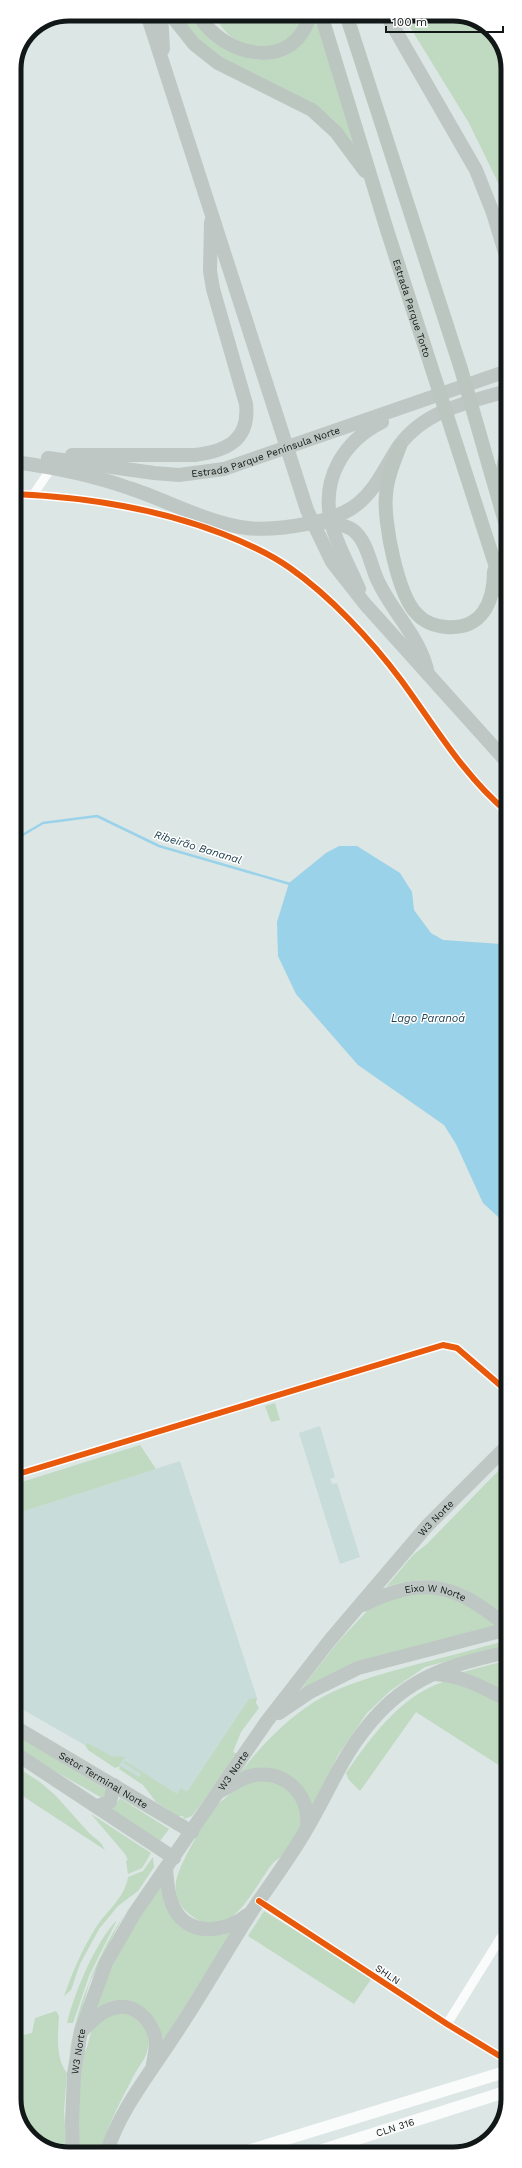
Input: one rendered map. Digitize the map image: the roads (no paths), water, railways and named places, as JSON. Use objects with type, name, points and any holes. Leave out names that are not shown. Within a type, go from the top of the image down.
[{"type":"highway","points":[[176,21],[194,44],[218,63],[312,110],[336,132],[370,178]]},
{"type":"highway","points":[[204,21],[222,40],[247,53],[270,54],[289,46],[302,34],[307,21]]},
{"type":"highway","name":"Estrada Parque Torto","points":[[323,21],[370,178],[501,582]]},
{"type":"highway","points":[[348,21],[461,369],[501,508]]},
{"type":"highway","points":[[400,446],[388,481],[385,511],[399,575],[409,604],[416,614],[427,622],[440,627],[454,628],[478,619],[485,610],[493,590],[494,559]]},
{"type":"highway","points":[[500,505],[501,480]]},
{"type":"main road","points":[[148,21],[308,510],[318,528],[332,562],[365,604],[501,755]]},
{"type":"main road","points":[[161,21],[164,70]]},
{"type":"main road","points":[[390,21],[464,146],[476,170],[493,213],[501,239]]},
{"type":"main road","points":[[493,213],[501,226]]},
{"type":"main road","points":[[40,456],[195,455],[218,450],[235,441],[241,434],[246,419],[246,404],[213,290],[210,242],[212,216]]},
{"type":"main road","name":"Estrada Parque Península Norte","points":[[21,454],[154,473],[179,475],[201,472],[231,466],[501,373]]},
{"type":"main road","points":[[318,528],[365,497],[376,485],[400,446],[420,425],[431,417],[452,407],[501,393]]},
{"type":"main road","points":[[365,604],[334,532],[329,508],[331,484],[335,470],[347,448],[369,428],[424,400]]},
{"type":"main road","points":[[21,463],[52,467],[129,487],[222,522],[241,527],[264,529],[346,527],[360,538],[385,596],[419,645],[425,660],[428,675]]},
{"type":"main road","name":"W3 Norte","points":[[73,2147],[74,2074],[81,2031],[106,1963],[134,1914],[192,1832],[267,1720],[427,1526],[501,1451]]},
{"type":"main road","points":[[493,1459],[501,1455]]},
{"type":"main road","name":"Eixo W Norte","points":[[358,1608],[387,1593],[422,1586],[440,1588],[460,1594],[493,1615],[501,1622]]},
{"type":"main road","points":[[267,1720],[310,1692],[358,1668],[501,1630]]},
{"type":"main road","points":[[108,2147],[114,2131],[127,2106],[176,2033],[256,1906],[306,1831],[343,1759],[377,1714],[403,1691],[429,1674],[463,1662],[501,1654]]},
{"type":"main road","points":[[429,1674],[449,1675],[466,1680],[501,1697]]},
{"type":"main road","name":"Setor Terminal Norte","points":[[21,1731],[192,1832]]},
{"type":"main road","points":[[21,1757],[98,1806],[170,1863],[169,1892],[174,1909],[190,1925],[208,1930],[225,1928],[237,1923],[256,1906]]},
{"type":"main road","points":[[218,1793],[247,1777],[261,1775],[278,1778],[295,1786],[303,1798],[308,1818],[306,1831]]},
{"type":"main road","points":[[98,1806],[110,1802],[114,1785]]},
{"type":"main road","points":[[81,2031],[102,2013],[114,2007],[133,2009],[148,2021],[155,2036],[155,2054],[152,2068]]},
{"type":"main road","points":[[263,2147],[501,2073]]},
{"type":"main road","name":"CLN 316","points":[[331,2147],[501,2094]]},
{"type":"main road","points":[[390,2108],[388,2119],[390,2124],[395,2127]]},
{"type":"main road","points":[[369,2114],[374,2118],[376,2123],[370,2134]]},
{"type":"street","points":[[33,495],[52,467]]},
{"type":"street","points":[[21,494],[123,504],[157,512],[207,528],[251,545],[289,567],[318,589],[355,628],[400,679],[436,730],[488,794],[501,806]]},
{"type":"street","points":[[241,527],[251,545]]},
{"type":"street","points":[[21,1473],[443,1346],[457,1348],[501,1386]]},
{"type":"street","name":"SHLN","points":[[256,1906],[501,2057]]},
{"type":"street","points":[[447,2024],[501,1937]]},
{"type":"street","points":[[493,2052],[501,2067],[500,2071],[495,2075]]},
{"type":"water","name":"Lago Paranoá","points":[[339,846],[357,846],[400,873],[412,892],[414,910],[431,933],[443,940],[501,944],[501,1220],[483,1203],[456,1144],[444,1125],[358,1065],[296,994],[278,956],[277,922],[289,883],[326,853]]},
{"type":"waterway","name":"Ribeirão Bananal","points":[[21,836],[43,823],[97,816],[159,846],[290,884]]}]
